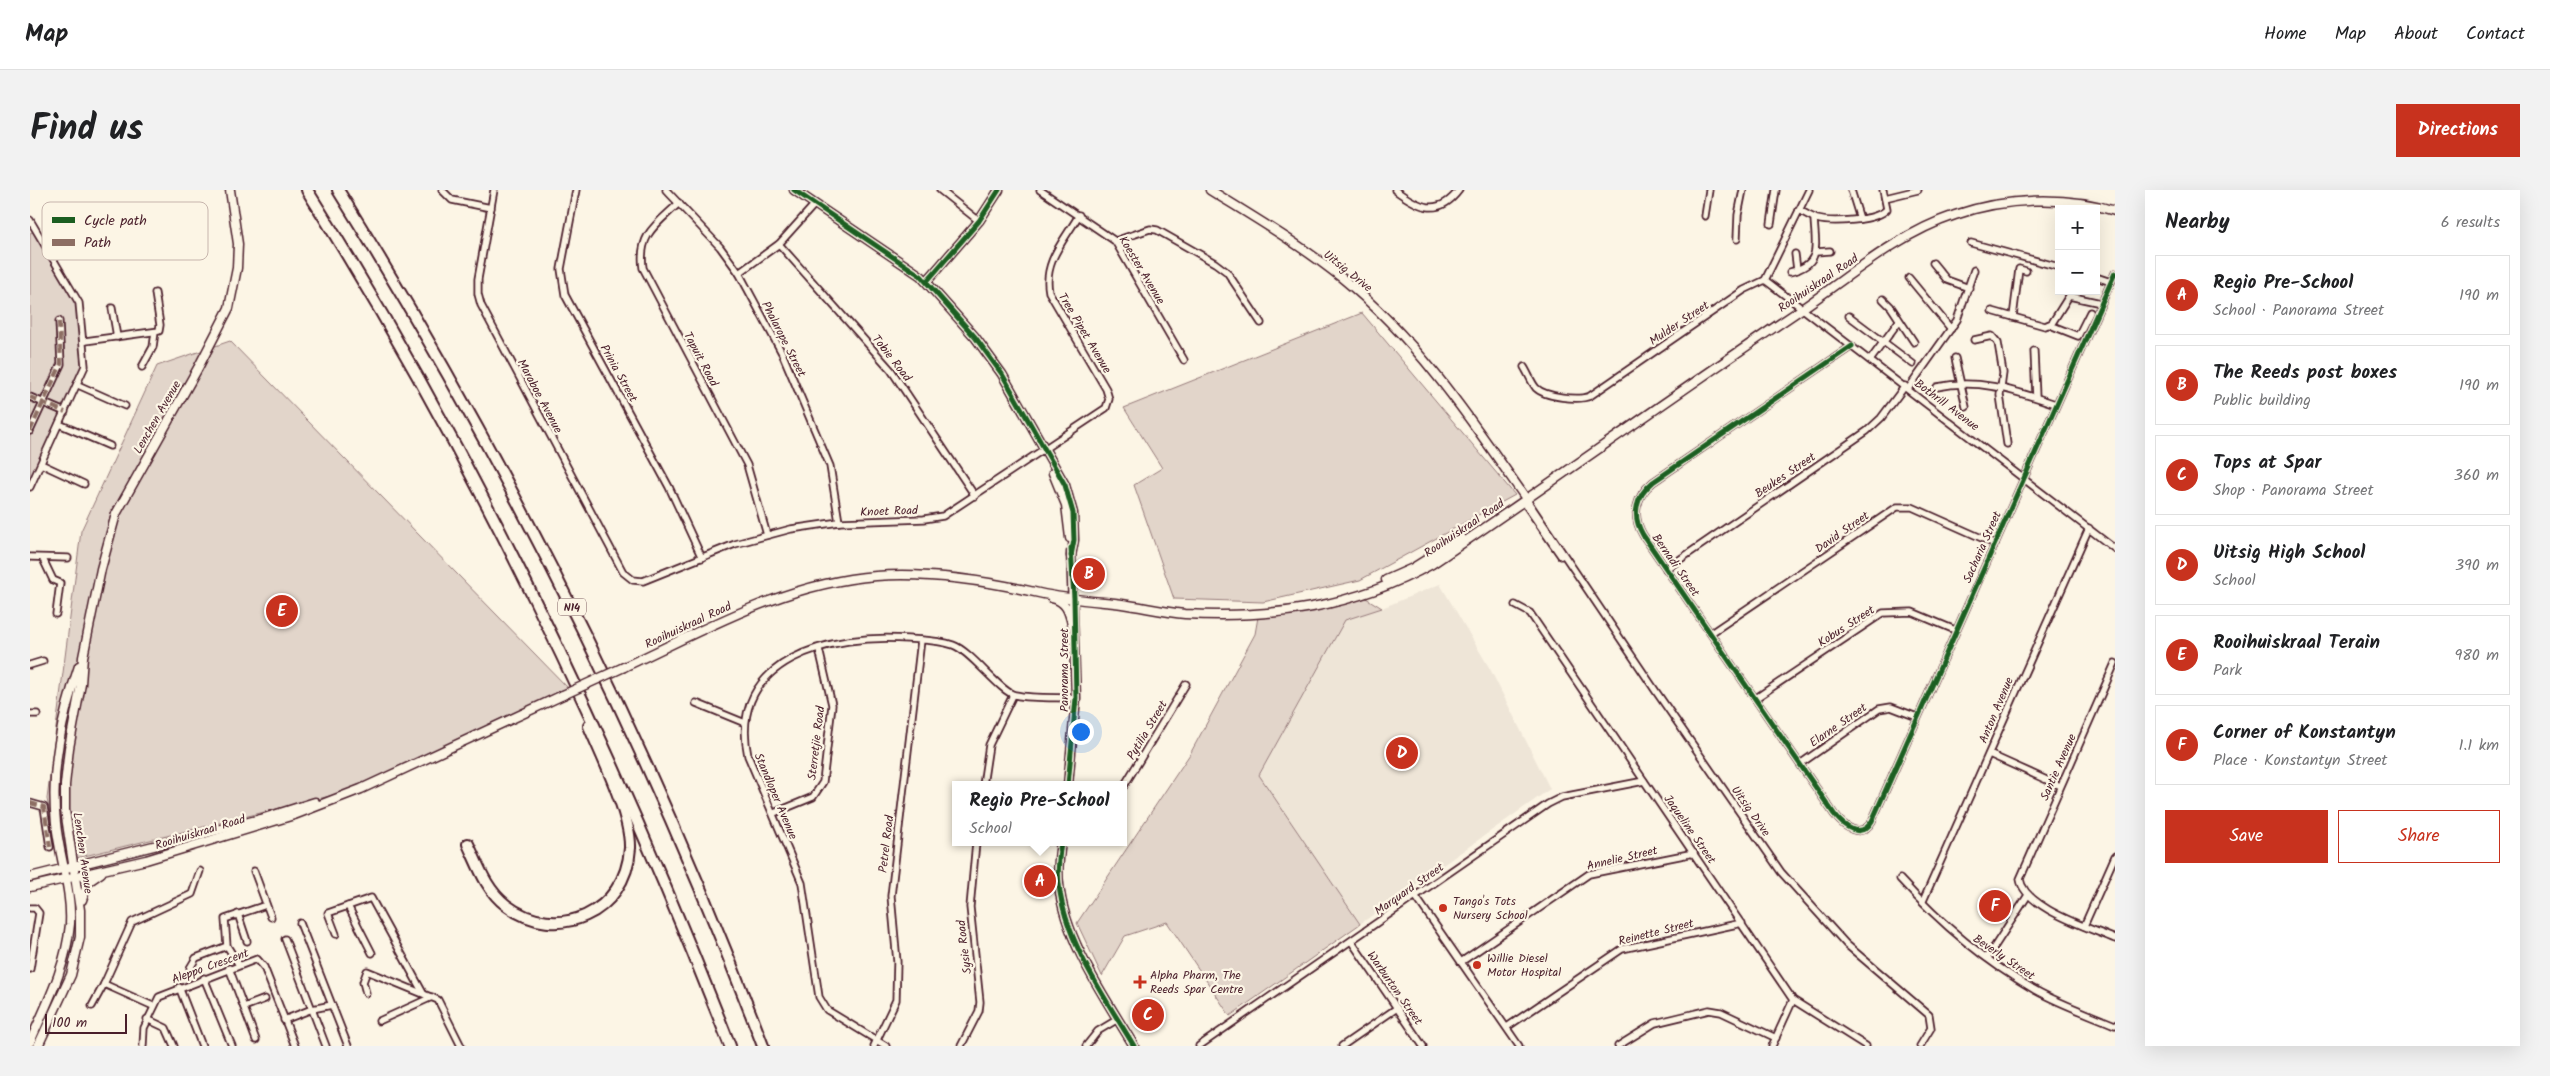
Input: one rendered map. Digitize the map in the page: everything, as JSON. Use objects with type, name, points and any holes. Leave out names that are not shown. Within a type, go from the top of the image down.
[{"type":"highway","name":"N14","points":[[307,190],[384,318],[466,462],[512,554],[605,745],[683,925],[730,1046]]},
{"type":"highway","name":"N14","points":[[338,190],[424,332],[564,591],[633,733],[692,868],[763,1046]]},
{"type":"highway","points":[[468,844],[482,875],[504,903],[530,918],[549,922],[579,918],[599,908],[616,891],[629,858],[630,845],[623,812],[578,700],[519,576],[512,554]]},
{"type":"main road","name":"Lenchen Avenue","points":[[38,1046],[71,975],[80,937],[80,910],[66,810],[65,785],[69,748],[81,684],[83,657],[100,569],[116,514],[198,368],[229,308],[237,268],[238,244],[230,190]]},
{"type":"main road","name":"Panorama Street","points":[[794,190],[814,206],[927,281],[1002,374],[1042,448],[1064,496],[1071,556],[1074,596],[1076,698],[1068,781]]},
{"type":"main road","points":[[927,281],[979,220],[999,190]]},
{"type":"main road","name":"Uitsig Drive","points":[[1210,190],[1288,238],[1342,278],[1385,318],[1428,365],[1465,410],[1524,499]]},
{"type":"main road","name":"Rooihuiskraal Road","points":[[30,887],[178,851],[294,815],[371,783],[769,600],[802,589],[843,580],[895,575],[935,576],[1037,592],[1142,602],[1196,614],[1263,614],[1363,596],[1409,577],[1524,499],[1564,468],[1603,445],[1910,236],[1948,217],[1979,208],[2011,202],[2028,200],[2090,204],[2115,211]]},
{"type":"main road","name":"Rooihuiskraal Road","points":[[2070,203],[2077,205]]},
{"type":"main road","points":[[2100,211],[2115,216]]},
{"type":"main road","points":[[1037,592],[1063,602],[1070,615],[1075,638]]},
{"type":"main road","name":"Lenchen Avenue","points":[[30,1042],[59,978],[68,942],[70,910],[56,822],[54,792],[63,717],[83,657]]},
{"type":"main road","name":"Rooihuiskraal Road","points":[[30,877],[74,864],[261,819],[371,783]]},
{"type":"main road","points":[[1061,846],[1058,883],[1061,902],[1072,935],[1134,1046]]},
{"type":"main road","points":[[80,910],[88,882],[111,868]]},
{"type":"street","points":[[442,190],[452,200],[491,208]]},
{"type":"street","name":"Maraboe Avenue","points":[[494,190],[478,279],[478,294],[481,305],[624,572],[633,580],[650,580]]},
{"type":"street","name":"Prinia Street","points":[[576,190],[561,269],[564,295],[669,487],[702,558]]},
{"type":"street","name":"Phalarope Street","points":[[666,190],[720,247],[739,273],[782,353],[827,457],[839,522]]},
{"type":"street","points":[[940,190],[979,220]]},
{"type":"street","name":"Koester Avenue","points":[[1040,190],[1079,215],[1114,241],[1184,360]]},
{"type":"street","points":[[1395,190],[1418,206],[1432,207],[1444,204],[1459,190]]},
{"type":"street","points":[[1705,216],[1709,190]]},
{"type":"street","points":[[1737,239],[1738,215],[1743,190]]},
{"type":"street","points":[[1771,224],[1776,190]]},
{"type":"street","points":[[1765,280],[1809,190]]},
{"type":"street","points":[[1851,190],[1860,219]]},
{"type":"street","points":[[1799,210],[1814,218],[1846,221],[1860,219],[1886,211],[1883,190]]},
{"type":"street","points":[[1885,198],[1918,190]]},
{"type":"street","name":"Tapuit Road","points":[[678,203],[648,233],[642,244],[643,268],[747,465],[767,535]]},
{"type":"street","points":[[739,273],[779,244],[814,206]]},
{"type":"street","name":"Tree Pipet Avenue","points":[[1079,215],[1049,266],[1047,282],[1049,292],[1106,389],[1109,399],[1106,408]]},
{"type":"street","points":[[1790,272],[1810,264],[1816,252],[1814,218]]},
{"type":"street","points":[[30,220],[42,240]]},
{"type":"street","points":[[1114,241],[1150,229],[1157,230],[1215,263],[1227,272],[1261,323]]},
{"type":"street","points":[[1971,243],[2055,265]]},
{"type":"street","name":"Tobie Road","points":[[779,244],[891,370],[975,496]]},
{"type":"street","points":[[1816,252],[1830,251]]},
{"type":"street","points":[[1795,254],[1797,270]]},
{"type":"street","points":[[30,486],[78,385],[85,366],[85,341],[78,300],[54,260]]},
{"type":"street","points":[[1933,263],[1947,280],[1969,288]]},
{"type":"street","points":[[2013,317],[2018,269],[2026,271]]},
{"type":"street","name":"Beukes Street","points":[[1666,569],[1867,431],[1881,418],[1951,329],[1960,314],[1974,270]]},
{"type":"street","name":"Sacharia Street","points":[[1872,820],[2115,275]]},
{"type":"street","points":[[1909,278],[1951,329]]},
{"type":"street","points":[[2100,278],[2111,282]]},
{"type":"street","name":"Bothrill Avenue","points":[[1765,280],[1907,387],[2115,549]]},
{"type":"street","name":"Mulder Street","points":[[1524,367],[1539,390],[1571,398],[1584,398],[1744,290],[1765,280]]},
{"type":"street","points":[[85,341],[159,331],[155,293]]},
{"type":"street","points":[[2050,325],[2069,296],[2101,303]]},
{"type":"street","points":[[1883,299],[1893,310],[1914,342]]},
{"type":"street","points":[[112,308],[117,337]]},
{"type":"street","points":[[1992,311],[2045,326],[2050,325],[2078,335],[2090,312]]},
{"type":"street","points":[[1849,316],[1913,364]]},
{"type":"street","points":[[30,431],[61,364],[59,320]]},
{"type":"street","points":[[1871,360],[1899,321]]},
{"type":"street","points":[[142,367],[154,347],[155,332]]},
{"type":"street","points":[[1974,340],[1992,336],[1997,340],[2004,373],[2000,400],[2007,444]]},
{"type":"street","name":"Bernadi Street","points":[[1852,346],[1644,490],[1636,512],[1638,526],[1666,569],[1712,633],[1834,814],[1843,825],[1859,831],[1866,829],[1872,820]]},
{"type":"street","points":[[2034,351],[2036,398]]},
{"type":"street","points":[[1955,358],[1966,407]]},
{"type":"street","points":[[1937,386],[1955,383],[1960,385],[1984,383],[2056,404]]},
{"type":"street","points":[[78,385],[125,406]]},
{"type":"street","points":[[30,397],[65,412]]},
{"type":"street","name":"Knoet Road","points":[[650,580],[735,544],[813,525],[839,522],[939,518],[975,496],[1042,448],[1106,408]]},
{"type":"street","points":[[59,424],[110,446]]},
{"type":"street","points":[[41,464],[84,484]]},
{"type":"street","name":"Uitsig Drive","points":[[1524,499],[1781,872],[1846,944],[1931,1018],[1931,1028],[1920,1046]]},
{"type":"street","name":"David Street","points":[[1712,633],[1897,507],[1912,507],[1994,544]]},
{"type":"street","name":"Anton Avenue","points":[[1922,900],[2089,528]]},
{"type":"street","points":[[30,557],[43,559],[68,558]]},
{"type":"street","points":[[43,559],[53,580],[60,584],[56,614]]},
{"type":"street","name":"Jaqueline Street","points":[[1515,605],[1530,614],[1793,1000],[1866,1046]]},
{"type":"street","name":"Kobus Street","points":[[1756,698],[1884,613],[1912,612],[1956,630]]},
{"type":"street","name":"Standloper Avenue","points":[[886,1046],[875,1043],[827,1010],[822,1003],[802,883],[774,813],[748,756],[744,740],[746,723],[754,694],[767,676],[792,657],[853,639],[885,638],[921,640],[956,646],[1013,695]]},
{"type":"street","name":"Petrel Road","points":[[875,1043],[896,1000],[897,962],[891,896],[921,640]]},
{"type":"street","name":"Sterretjie Road","points":[[774,813],[813,797],[823,782],[832,706],[819,649]]},
{"type":"street","points":[[30,665],[43,661]]},
{"type":"street","name":"Santie Avenue","points":[[2028,895],[2022,887],[2020,879],[2115,662]]},
{"type":"street","name":"Pytilia Street","points":[[1127,781],[1186,684]]},
{"type":"street","points":[[984,781],[989,745],[1013,695],[1076,698]]},
{"type":"street","points":[[696,703],[746,723]]},
{"type":"street","name":"Elarne Street","points":[[1800,764],[1879,709],[1891,707],[1917,717]]},
{"type":"street","points":[[1988,754],[2060,786]]},
{"type":"street","name":"Marquard Street","points":[[1199,1046],[1562,797],[1644,781]]},
{"type":"street","points":[[30,803],[44,807],[50,847]]},
{"type":"street","name":"Sysie Road","points":[[961,1046],[980,1002],[970,907],[976,846]]},
{"type":"street","name":"Annelie Street","points":[[1461,962],[1589,874],[1694,853]]},
{"type":"street","points":[[2084,926],[2115,856]]},
{"type":"street","points":[[92,1006],[132,922],[192,894],[200,871]]},
{"type":"street","points":[[254,871],[271,918]]},
{"type":"street","name":"Beverly Street","points":[[1900,879],[1922,900],[1929,911],[1951,931],[1987,958],[2035,990],[2115,1026]]},
{"type":"street","points":[[1987,958],[2028,895],[2049,910],[2115,939]]},
{"type":"street","points":[[1416,897],[1519,1046]]},
{"type":"street","points":[[336,934],[328,914],[371,898],[423,993]]},
{"type":"street","points":[[239,965],[227,946],[225,919],[266,905]]},
{"type":"street","points":[[348,906],[372,953]]},
{"type":"street","points":[[30,908],[35,908],[40,913],[30,969]]},
{"type":"street","points":[[238,914],[247,941]]},
{"type":"street","points":[[300,923],[348,1046]]},
{"type":"street","name":"Reinette Street","points":[[1506,1027],[1622,949],[1742,923]]},
{"type":"street","points":[[285,939],[326,1046]]},
{"type":"street","name":"Warburton Street","points":[[1351,941],[1423,1046]]},
{"type":"street","points":[[190,968],[196,958],[227,946]]},
{"type":"street","name":"Aleppo Crescent","points":[[143,1046],[143,1030],[159,997],[253,960],[261,963],[295,1046]]},
{"type":"street","points":[[229,968],[256,1040]]},
{"type":"street","points":[[366,993],[363,982],[367,971],[435,998],[461,1046]]},
{"type":"street","points":[[204,978],[232,1046]]},
{"type":"street","points":[[104,984],[153,1006]]},
{"type":"street","points":[[179,988],[202,1046]]},
{"type":"street","points":[[379,1021],[435,998]]},
{"type":"street","points":[[244,1007],[265,999]]},
{"type":"street","points":[[1772,1046],[1793,1000]]},
{"type":"street","points":[[284,1020],[312,1009],[332,1005]]},
{"type":"street","points":[[1342,1046],[1397,1008]]},
{"type":"street","points":[[1618,1046],[1655,1023],[1709,1010],[1721,1012],[1776,1038]]},
{"type":"street","points":[[147,1019],[166,1028],[174,1046]]},
{"type":"street","points":[[1086,1046],[1098,1030],[1118,1019]]},
{"type":"shaded area","points":[[34,231],[42,244],[42,260],[51,260],[77,303],[82,369],[30,481],[30,233]]},
{"type":"shaded area","points":[[1362,313],[1515,495],[1360,580],[1263,602],[1174,599],[1134,485],[1162,468],[1124,408]]},
{"type":"shaded area","points":[[230,341],[571,691],[338,794],[60,862],[47,799],[81,531],[157,366]]},
{"type":"shaded area","points":[[1440,584],[1490,669],[1550,789],[1360,924],[1259,775],[1345,620],[1382,608]]},
{"type":"shaded area","points":[[1366,598],[1382,608],[1345,620],[1259,775],[1360,924],[1230,1016],[1167,922],[1125,936],[1102,976],[1077,923],[1190,754],[1255,634],[1258,617]]},
{"type":"marked path","points":[[30,431],[61,364],[59,321]]},
{"type":"marked path","points":[[30,397],[65,412]]},
{"type":"marked path","points":[[30,803],[44,807],[50,847]]},
{"type":"cycle path","points":[[794,190],[921,276],[975,337],[1002,374],[1065,485],[1073,513],[1074,540],[1071,556]]},
{"type":"cycle path","points":[[927,281],[979,221],[999,190]]},
{"type":"cycle path","points":[[1852,346],[1653,482],[1647,487],[1639,500],[1636,513],[1639,528],[1643,535],[1834,814],[1848,827],[1858,831],[1868,827],[1872,821],[2115,273]]},
{"type":"cycle path","points":[[1068,781],[1076,698],[1071,548]]},
{"type":"cycle path","points":[[1060,846],[1058,879],[1069,926],[1099,989],[1134,1046]]},
{"type":"place","name":"The Reeds post boxes","points":[[1089,574]]},
{"type":"place","name":"Rooihuiskraal Terain","points":[[282,611]]},
{"type":"place","name":"Uitsig High School","points":[[1402,753]]},
{"type":"place","name":"Regio Pre-School","points":[[1040,881]]},
{"type":"place","name":"Corner of Konstantyn","points":[[1995,906]]},
{"type":"place","name":"Tango's Tots Nursery School","points":[[1443,908]]},
{"type":"place","name":"Willie Diesel Motor Hospital","points":[[1477,965]]},
{"type":"place","name":"Alpha Pharm, The Reeds Spar Centre","points":[[1140,982]]},
{"type":"place","name":"Tops at Spar","points":[[1148,1015]]}]
